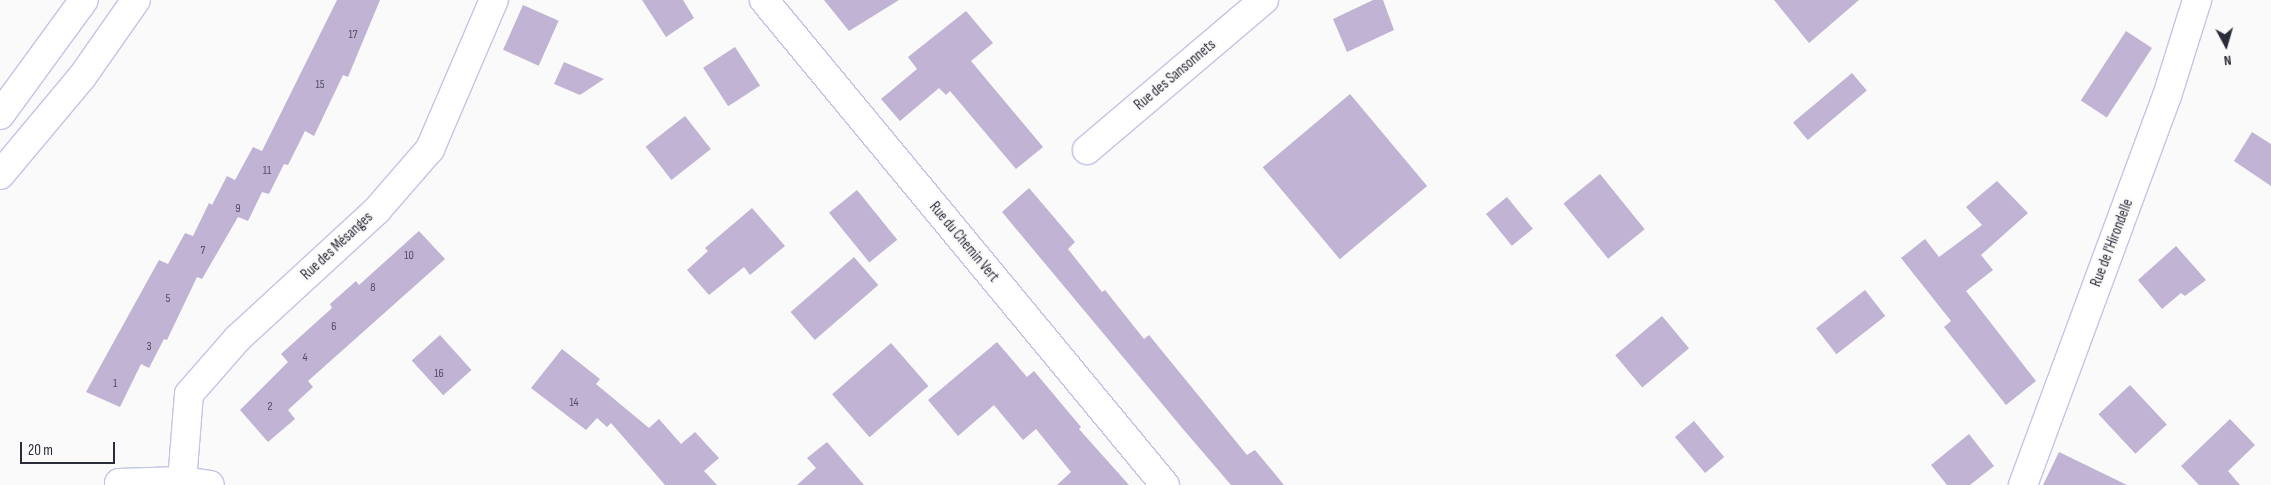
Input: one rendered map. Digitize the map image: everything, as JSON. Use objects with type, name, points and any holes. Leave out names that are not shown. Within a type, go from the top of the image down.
[{"type":"main road","points":[[0,115],[84,0]]},
{"type":"main road","points":[[0,175],[82,77],[136,0]]},
{"type":"main road","name":"Rue des Mésanges","points":[[182,481],[189,394],[238,338],[377,210],[430,150],[494,0]]},
{"type":"main road","name":"Rue du Chemin Vert","points":[[764,0],[1164,485]]},
{"type":"main road","name":"Rue des Sansonnets","points":[[1087,150],[1264,0]]},
{"type":"main road","name":"Rue de l'Hirondelle","points":[[2023,485],[2168,96],[2197,0]]},
{"type":"main road","points":[[119,483],[182,481],[210,485]]},
{"type":"building","points":[[337,0],[380,0],[348,77],[343,75],[314,136],[305,131],[288,165],[284,164],[269,194],[262,192],[248,221],[238,217],[202,279],[197,277],[167,340],[164,339],[149,368],[141,364],[120,407],[86,392],[159,260],[168,264],[185,233],[193,236],[209,203],[212,205],[227,176],[235,180],[253,147],[262,151]]},
{"type":"building","points":[[642,0],[683,0],[694,18],[666,37]]},
{"type":"building","points":[[824,0],[899,0],[849,31]]},
{"type":"building","points":[[1373,0],[1383,0],[1394,30],[1347,52],[1333,19]]},
{"type":"building","points":[[1774,0],[1859,0],[1809,43]]},
{"type":"building","points":[[523,5],[559,21],[539,66],[503,50]]},
{"type":"building","points":[[966,11],[993,43],[971,61],[1043,147],[1016,169],[950,91],[946,95],[939,88],[900,121],[881,99],[917,69],[908,57]]},
{"type":"building","points":[[2126,31],[2152,48],[2107,117],[2081,101]]},
{"type":"building","points":[[735,47],[760,86],[728,106],[703,68]]},
{"type":"building","points":[[564,62],[604,79],[580,95],[554,84]]},
{"type":"building","points":[[1852,73],[1867,91],[1808,140],[1793,122]]},
{"type":"building","points":[[1350,94],[1427,186],[1340,259],[1263,167]]},
{"type":"building","points":[[685,116],[711,149],[671,180],[646,147]]},
{"type":"building","points":[[2252,132],[2271,144],[2271,186],[2234,161]]},
{"type":"building","points":[[1600,174],[1645,229],[1608,259],[1563,204]]},
{"type":"building","points":[[1997,181],[2028,213],[1981,255],[1993,270],[1966,291],[2036,381],[2006,405],[1944,327],[1951,321],[1901,258],[1925,239],[1939,257],[1982,225],[1966,207]]},
{"type":"building","points":[[1029,188],[1075,242],[1068,249],[1102,292],[1105,290],[1144,339],[1149,335],[1247,455],[1255,450],[1284,485],[1231,485],[1002,212]]},
{"type":"building","points":[[857,190],[897,240],[869,262],[829,213]]},
{"type":"building","points":[[1507,197],[1533,229],[1512,246],[1486,214]]},
{"type":"building","points":[[752,208],[785,246],[750,275],[744,267],[709,295],[687,270],[708,251],[705,248]]},
{"type":"building","points":[[419,231],[445,259],[308,381],[313,387],[288,410],[295,419],[268,442],[240,410],[288,362],[281,354],[332,308],[330,304],[356,281],[359,285]]},
{"type":"building","points":[[2176,246],[2206,280],[2185,296],[2181,293],[2162,309],[2138,280]]},
{"type":"building","points":[[854,257],[878,285],[815,340],[791,312]]},
{"type":"building","points":[[1865,290],[1885,316],[1836,354],[1816,328]]},
{"type":"building","points":[[1662,316],[1689,348],[1642,387],[1615,355]]},
{"type":"building","points":[[440,335],[471,370],[443,395],[412,360]]},
{"type":"building","points":[[997,342],[1027,377],[1034,371],[1081,427],[1079,429],[1129,485],[1057,485],[1071,472],[1036,429],[1023,440],[994,405],[958,436],[928,400]]},
{"type":"building","points":[[891,343],[928,386],[870,437],[832,394]]},
{"type":"building","points":[[562,349],[600,379],[596,384],[649,428],[659,419],[681,444],[695,432],[719,458],[704,471],[717,485],[665,485],[611,423],[607,427],[597,418],[586,430],[531,388]]},
{"type":"building","points":[[2130,385],[2167,424],[2135,454],[2099,414]]},
{"type":"building","points":[[2230,419],[2255,445],[2228,471],[2240,485],[2199,485],[2181,466]]},
{"type":"building","points":[[1694,421],[1724,457],[1705,473],[1675,437]]},
{"type":"building","points":[[1969,434],[1994,466],[1970,485],[1947,485],[1931,465]]},
{"type":"building","points":[[827,442],[864,485],[797,485],[816,468],[807,458]]},
{"type":"building","points":[[2059,452],[2127,485],[2043,485]]}]
